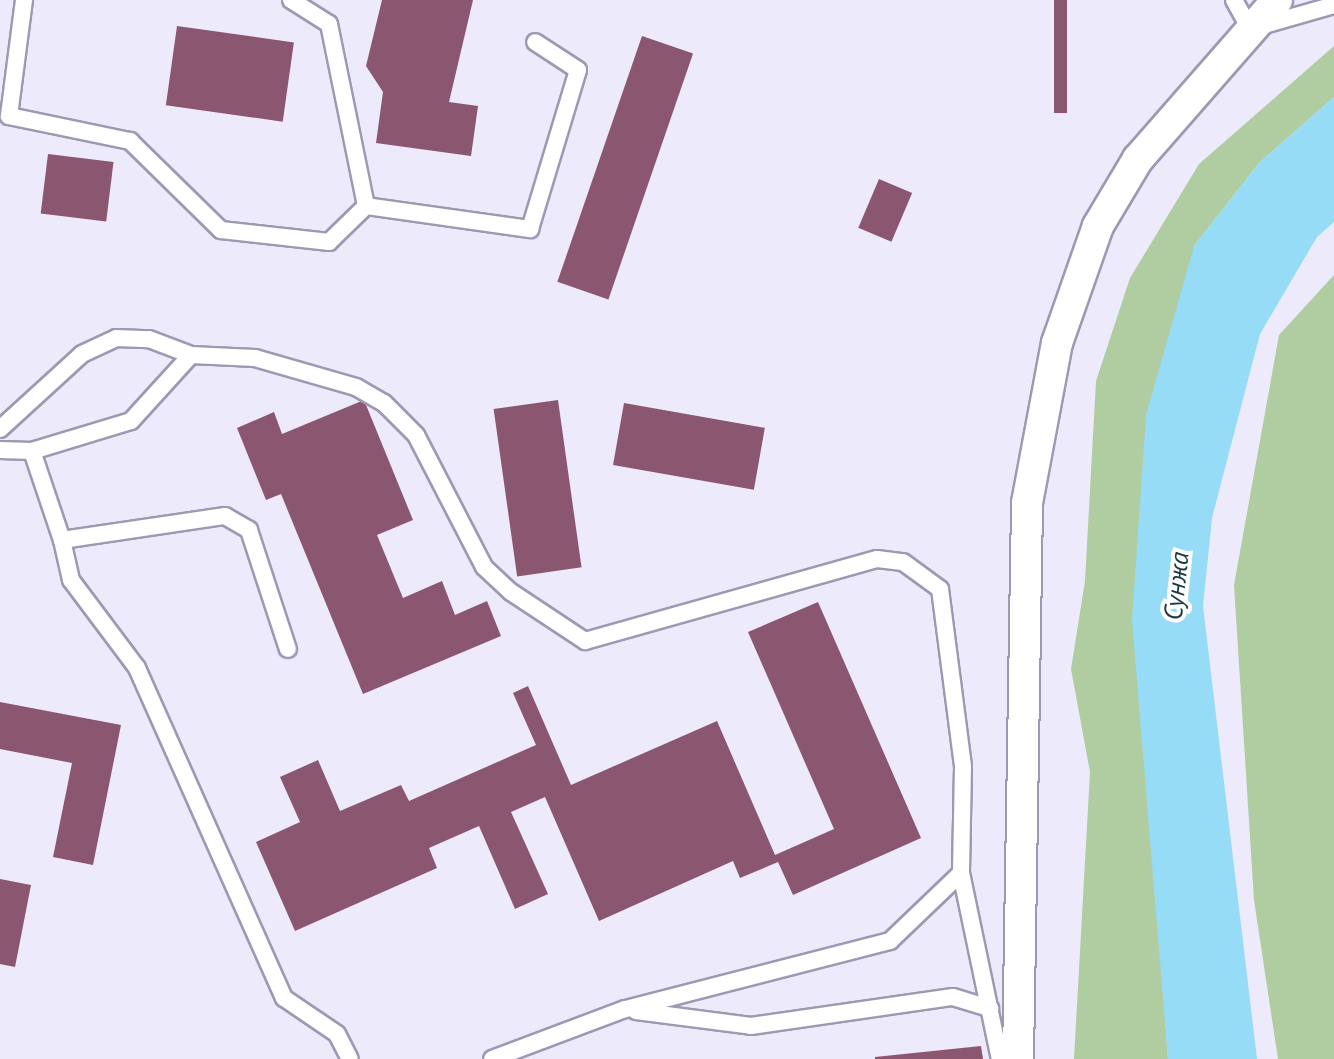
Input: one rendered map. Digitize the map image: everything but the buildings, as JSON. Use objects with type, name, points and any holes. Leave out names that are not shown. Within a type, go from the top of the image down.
[{"type":"street","points":[[1018,1059],[1027,503],[1057,343],[1098,226],[1138,159],[1277,0]]},
{"type":"lane","points":[[24,0],[9,116],[130,141],[221,230],[329,242],[366,206]]},
{"type":"lane","points":[[291,0],[329,24],[366,206]]},
{"type":"lane","points":[[1234,0],[1250,29],[1334,5]]},
{"type":"lane","points":[[366,206],[530,229],[578,70],[535,42]]},
{"type":"lane","points":[[0,429],[82,354],[116,338],[149,339],[191,355],[255,358],[356,387],[384,403],[416,435],[484,567],[511,592],[585,641],[877,559],[903,562],[940,589],[963,767],[961,873],[1000,1059]]},
{"type":"lane","points":[[0,450],[32,451],[131,421],[191,355]]},
{"type":"lane","points":[[32,451],[62,540],[71,580],[137,668],[284,998],[337,1034],[350,1059]]},
{"type":"lane","points":[[62,540],[225,516],[249,530],[288,649]]},
{"type":"lane","points":[[492,1059],[625,1009],[890,941],[961,873]]},
{"type":"lane","points":[[625,1009],[751,1026],[953,997],[990,1008]]},
{"type":"green space","points":[[1334,46],[1334,97],[1259,163],[1194,246],[1164,1002],[1168,1059],[1074,1059],[1090,772],[1071,669],[1085,581],[1096,381],[1130,278],[1199,164]]},
{"type":"green space","points":[[1334,275],[1334,1059],[1278,1059],[1254,900],[1234,585],[1279,335]]},
{"type":"water","name":"Сунжа","points":[[1334,97],[1334,222],[1317,237],[1260,334],[1212,518],[1203,606],[1257,1059],[1168,1059],[1132,620],[1146,415],[1194,246],[1259,163]]}]
